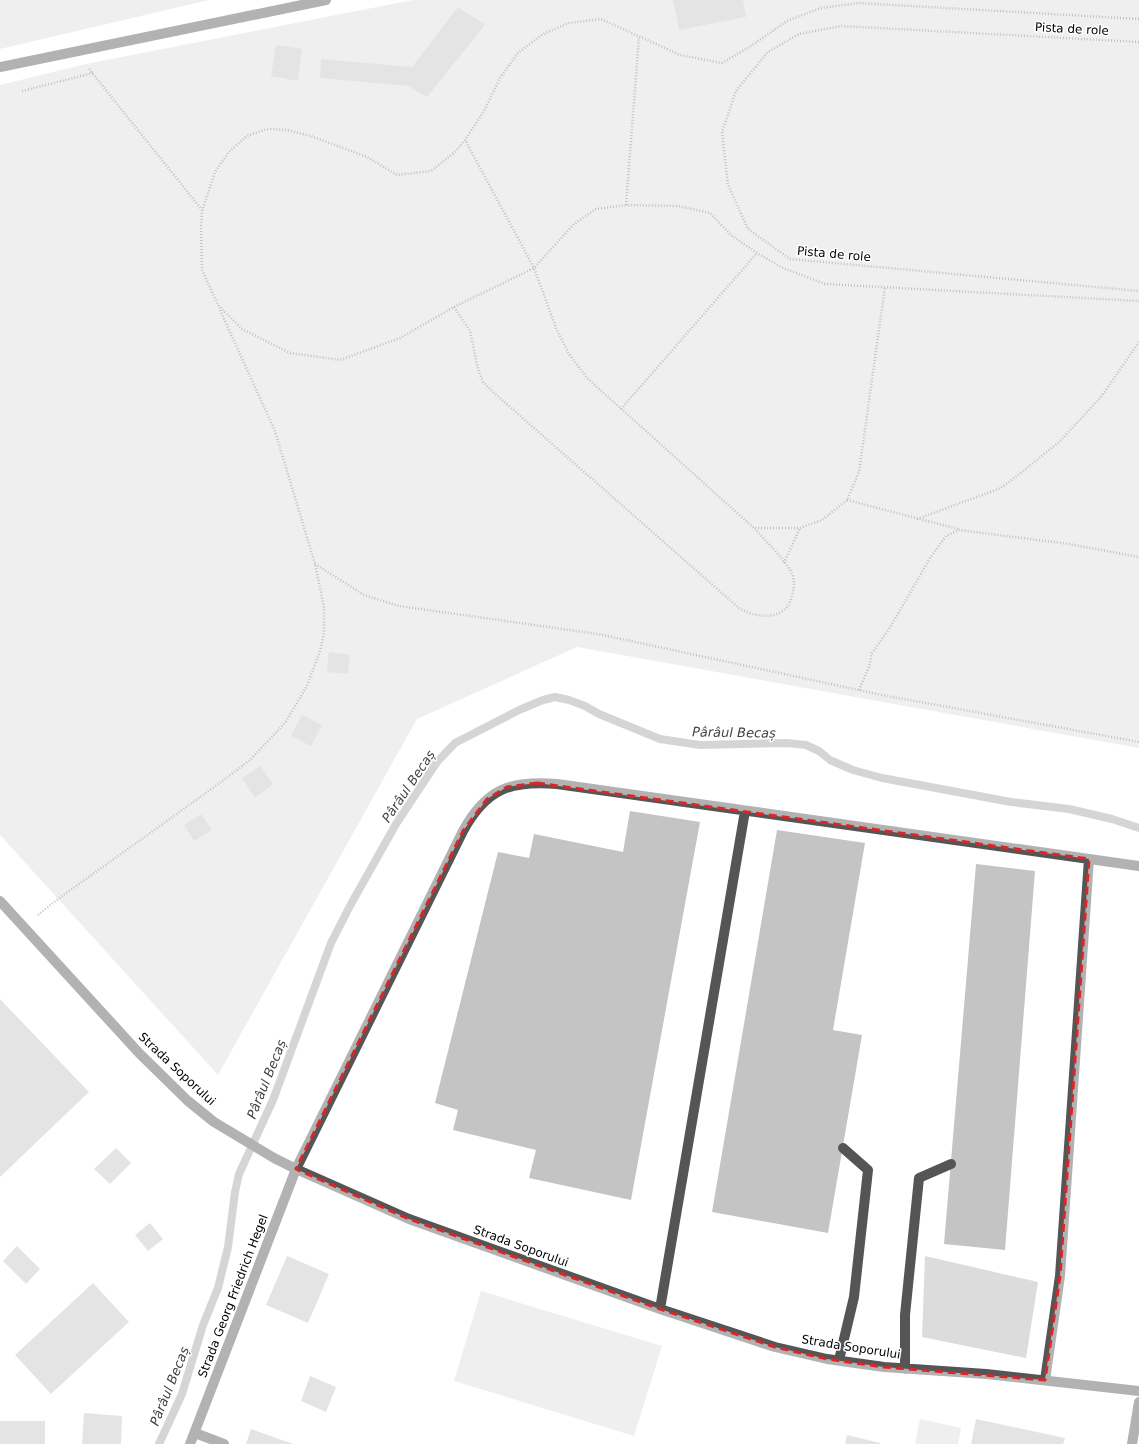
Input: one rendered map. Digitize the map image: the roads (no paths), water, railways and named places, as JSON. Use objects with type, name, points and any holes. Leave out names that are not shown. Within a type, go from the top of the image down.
[{"type":"street","points":[[0,67],[326,0]]},
{"type":"street","name":"Strada Georg Friedrich Hegel","points":[[190,1444],[296,1169],[463,831],[474,812],[490,796],[502,789],[512,786],[529,783],[545,783],[1139,866]]},
{"type":"street","points":[[660,1310],[745,811]]},
{"type":"street","points":[[1045,1380],[1060,1276],[1089,859]]},
{"type":"street","name":"Strada Soporului","points":[[0,901],[144,1058],[188,1101],[214,1122],[274,1158],[296,1169],[409,1219],[660,1310],[775,1347],[827,1359],[905,1369],[986,1374],[1139,1391]]},
{"type":"street","points":[[839,1360],[854,1297],[868,1170],[843,1148]]},
{"type":"street","points":[[905,1369],[906,1315],[919,1178],[951,1164]]},
{"type":"street","points":[[1132,1444],[1139,1402]]},
{"type":"street","points":[[195,1433],[224,1444]]},
{"type":"waterway","name":"Pârâul Becaș","points":[[159,1444],[182,1394],[203,1325],[218,1288],[228,1247],[235,1192],[239,1174],[273,1100],[331,943],[396,824],[437,762],[455,743],[519,710],[543,700],[555,697],[585,706],[599,714],[660,739],[700,745],[787,743],[806,745],[819,751],[830,760],[853,770],[882,778],[1011,802],[1069,809],[1112,819],[1139,828]]}]
